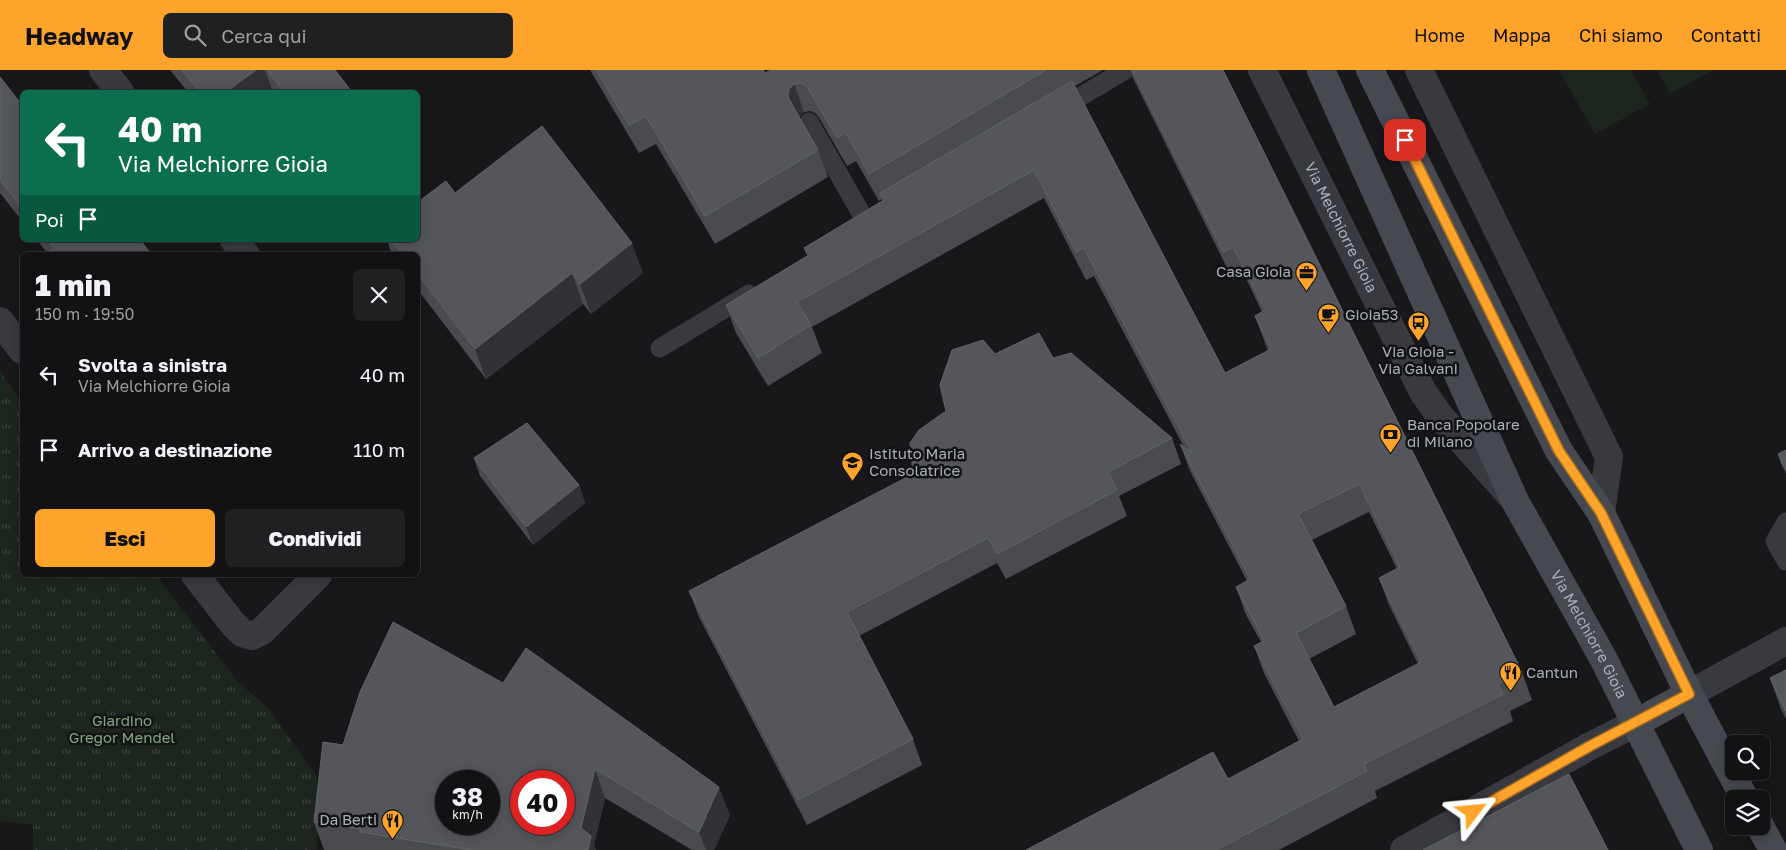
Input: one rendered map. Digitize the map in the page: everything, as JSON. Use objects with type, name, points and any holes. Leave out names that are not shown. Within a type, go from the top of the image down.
[{"type":"main road","name":"Via Melchiorre Gioia","points":[[1321,70],[1515,501],[1603,658],[1700,850]]},
{"type":"main road","points":[[1370,70],[1559,451],[1601,513],[1689,694],[1740,790]]},
{"type":"main road","points":[[1636,722],[1689,694]]},
{"type":"main road","points":[[1765,835],[1773,850]]},
{"type":"street","points":[[103,70],[118,90]]},
{"type":"street","name":"Via Melchiorre Gioia","points":[[1262,70],[1423,392],[1439,415],[1515,501]]},
{"type":"street","points":[[1419,70],[1610,456],[1601,513]]},
{"type":"street","points":[[236,242],[244,252]]},
{"type":"street","points":[[0,321],[20,347]]},
{"type":"street","points":[[197,577],[233,624],[242,633],[252,636],[262,631],[316,577]]},
{"type":"street","points":[[1689,694],[1786,641]]},
{"type":"street","points":[[1404,850],[1636,722]]},
{"type":"lane","points":[[1042,119],[1125,70]]},
{"type":"lane","points":[[809,122],[866,222]]},
{"type":"lane","points":[[850,232],[883,212]]},
{"type":"lane","points":[[660,348],[761,286]]},
{"type":"lane","points":[[1786,522],[1776,540],[1786,562]]},
{"type":"green space","points":[[1559,70],[1631,70],[1650,104],[1595,134]]},
{"type":"green space","points":[[1657,70],[1713,70],[1670,94]]},
{"type":"green space","name":"Giardino Gregor Mendel","points":[[0,372],[20,399],[20,577],[158,577],[238,682],[268,708],[317,777],[317,850],[33,850],[33,825],[0,821]]},
{"type":"building","points":[[182,70],[256,70],[229,90],[198,90]]},
{"type":"building","points":[[267,70],[335,70],[350,90],[282,90]]},
{"type":"building","points":[[596,70],[763,70],[765,73],[771,70],[1046,70],[869,174],[846,133],[837,138],[808,88],[799,83],[794,84],[789,89],[789,99],[818,150],[705,216],[646,116],[629,125]]},
{"type":"building","points":[[1132,70],[1223,70],[1522,672],[1498,684],[1503,694],[1364,764],[1367,771],[1216,850],[1026,850],[1213,752],[1228,779],[1303,739],[1254,646],[1264,641],[1236,587],[1250,579],[1180,444],[1192,453],[1084,248],[1076,252],[1034,170],[797,302],[811,325],[758,358],[726,305],[809,255],[804,248],[884,200],[880,193],[1072,81],[1225,373],[1271,349],[1255,316],[1265,310],[1233,247],[1223,252]],"holes":[[[1359,484],[1400,567],[1379,578],[1421,662],[1334,707],[1296,633],[1346,606],[1298,514]]]},
{"type":"building","points":[[0,77],[20,102],[20,205],[0,180]]},
{"type":"building","points":[[542,126],[632,243],[580,284],[572,273],[475,349],[420,277],[420,252],[401,252],[393,242],[420,242],[420,200],[446,181],[455,193]]},
{"type":"building","points":[[49,242],[142,242],[150,252],[49,252],[54,248]]},
{"type":"building","points":[[1039,333],[1053,358],[1071,353],[1172,438],[1108,472],[1117,490],[997,554],[988,538],[847,612],[913,739],[798,800],[689,591],[913,474],[910,443],[919,430],[946,411],[940,385],[952,350],[983,340],[995,354]]},
{"type":"building","points":[[527,423],[579,485],[526,527],[474,458]]},
{"type":"building","points":[[1786,450],[1786,470],[1778,454]]},
{"type":"building","points":[[393,622],[503,683],[526,648],[719,787],[699,832],[595,769],[581,828],[591,836],[588,850],[472,850],[360,832],[361,829],[314,822],[323,742],[343,745],[360,692]]},
{"type":"building","points":[[1786,670],[1786,711],[1770,678]]},
{"type":"building","points":[[1569,774],[1608,850],[1423,850]]},
{"type":"place","name":"Casa Gioia","points":[[1307,291]]},
{"type":"place","name":"Gioia53","points":[[1329,334]]},
{"type":"place","name":"Via Gioia - Via Galvani","points":[[1418,342]]},
{"type":"place","name":"Banca Popolare di Milano","points":[[1391,453]]},
{"type":"place","name":"Istituto Maria Consolatrice","points":[[853,482]]},
{"type":"place","name":"Cantun","points":[[1510,692]]},
{"type":"place","name":"Da Berti","points":[[393,839]]},
{"type":"route","points":[[1405,140],[1559,451],[1601,513],[1689,694],[1590,746],[1473,812]]}]
